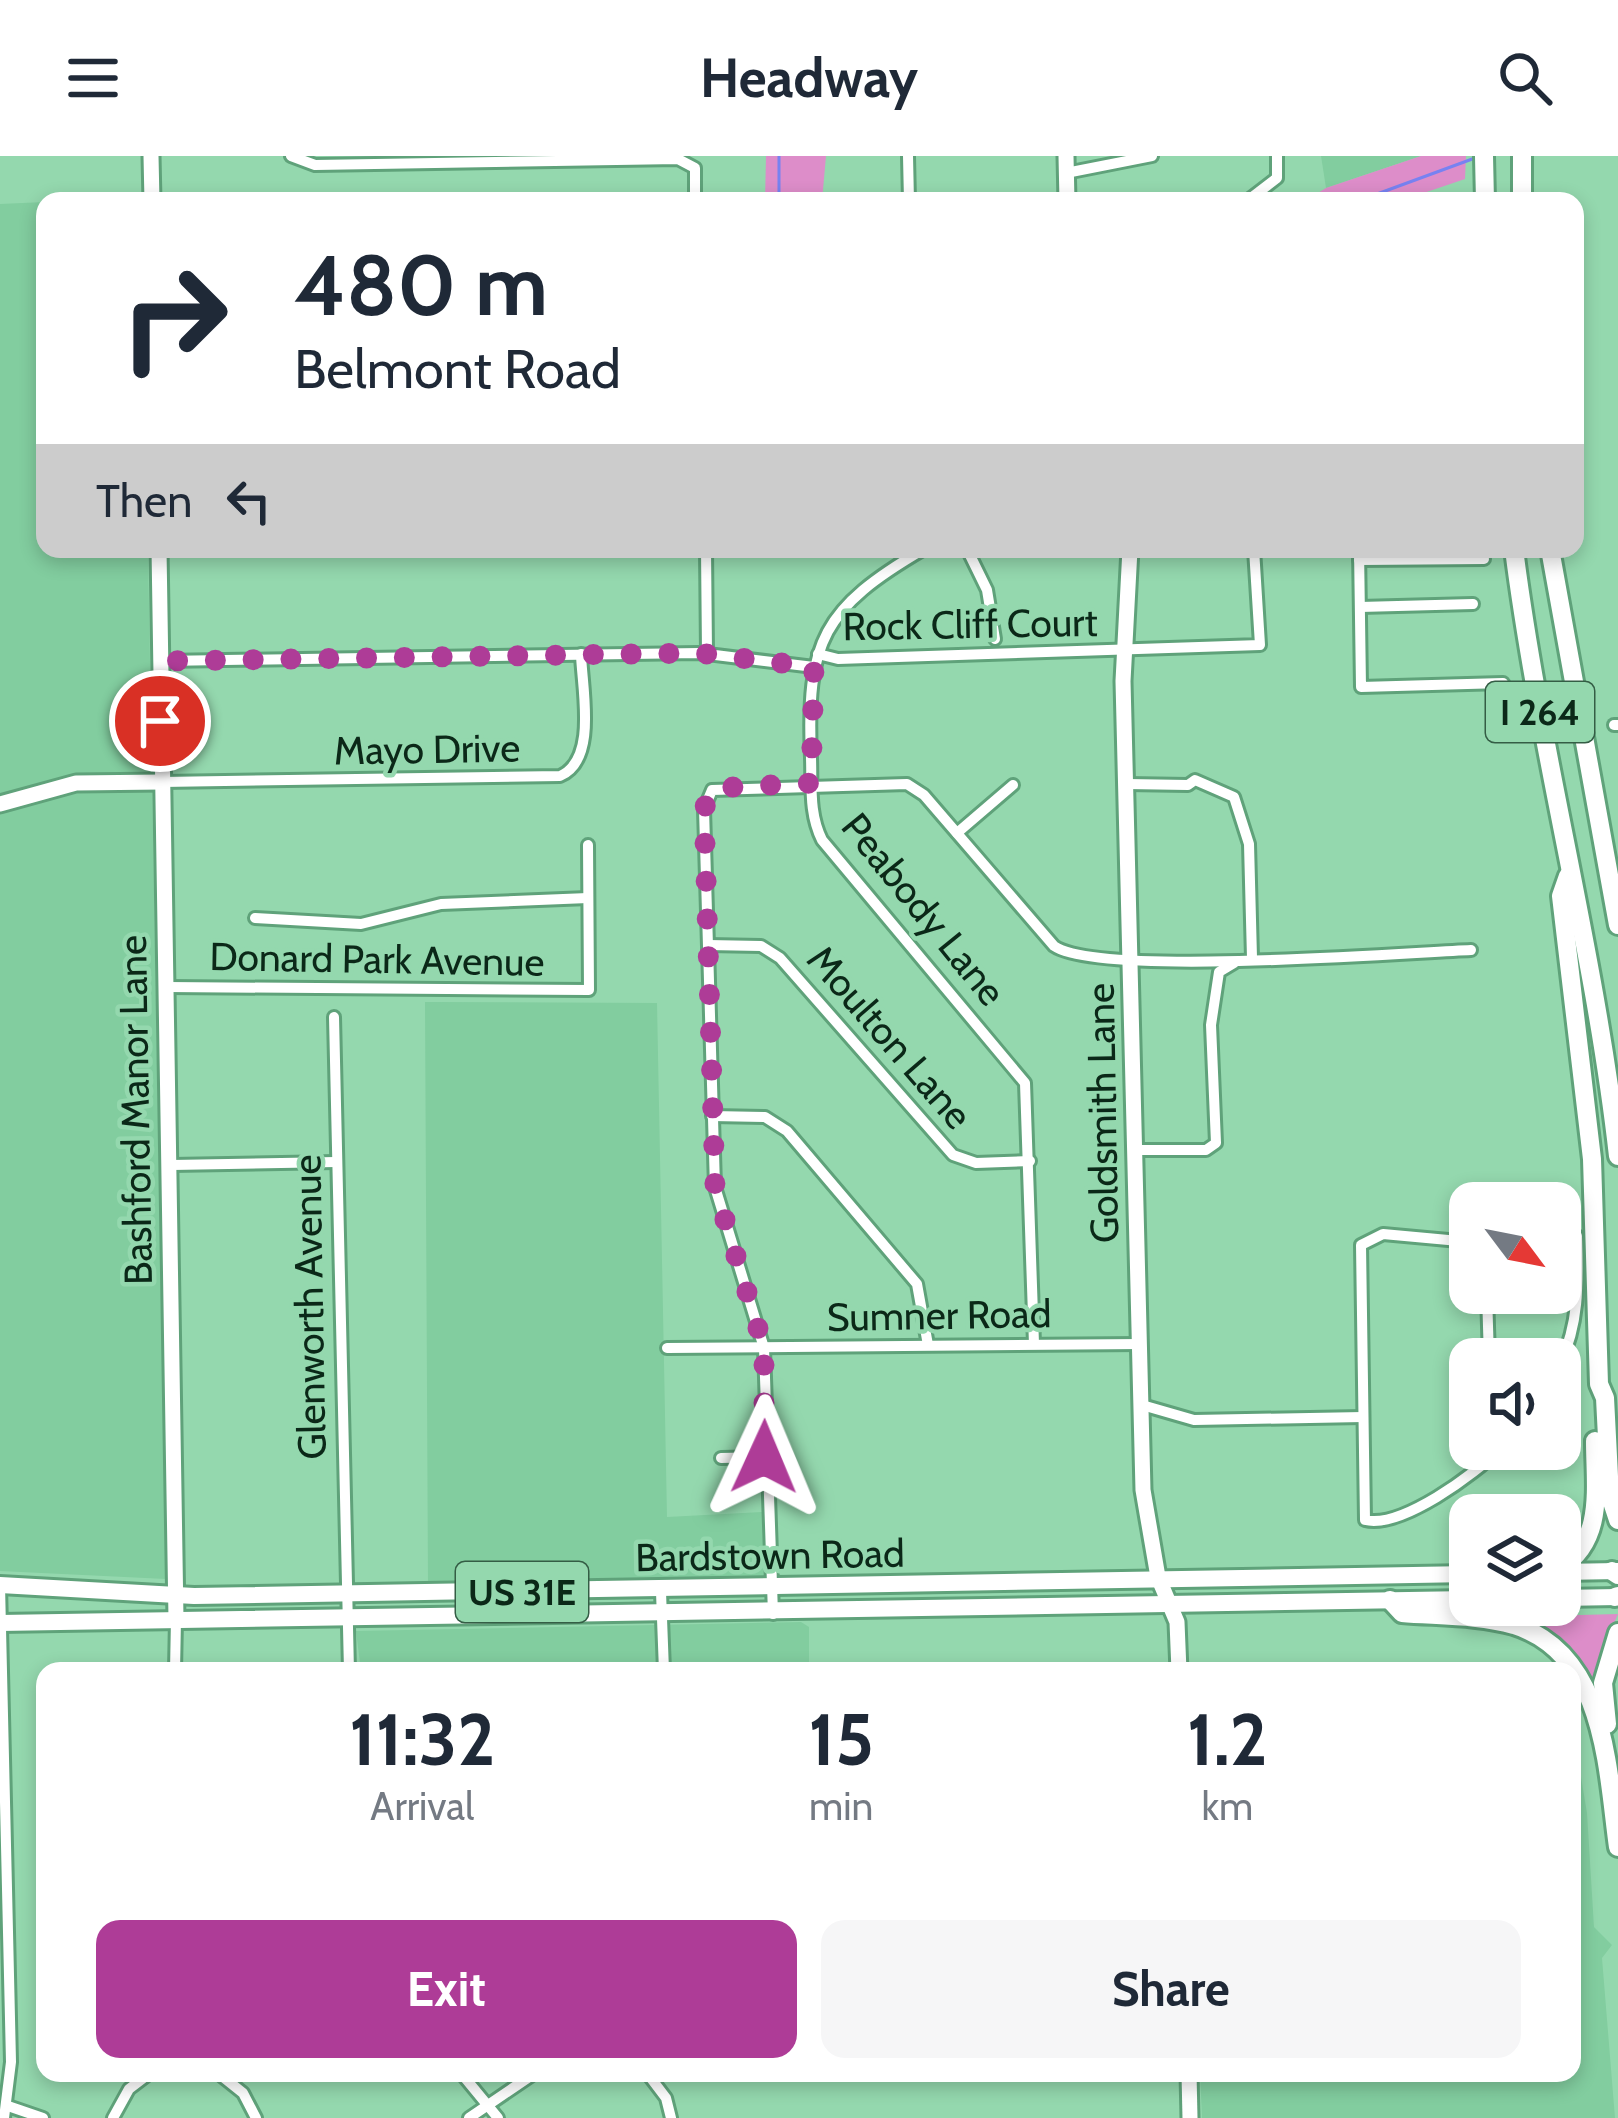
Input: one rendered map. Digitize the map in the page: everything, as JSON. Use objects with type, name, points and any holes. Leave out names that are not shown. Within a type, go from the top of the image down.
[{"type":"highway","points":[[1522,156],[1522,192]]},
{"type":"highway","name":"I 264","points":[[1515,558],[1568,876],[1596,996],[1618,1156]]},
{"type":"highway","name":"I 264","points":[[1552,558],[1618,925]]},
{"type":"highway","points":[[1568,876],[1561,896],[1592,1159],[1599,1384],[1605,1398],[1610,1496],[1618,1520]]},
{"type":"highway","points":[[1581,1551],[1592,1532],[1594,1398],[1599,1384]]},
{"type":"highway","points":[[1390,1600],[1402,1613],[1508,1623],[1547,1641],[1565,1662]]},
{"type":"highway","points":[[1618,1633],[1603,1683],[1605,1752],[1618,1847]]},
{"type":"highway","points":[[1581,1680],[1605,1752]]},
{"type":"main road","points":[[1581,1571],[1616,1573]]},
{"type":"main road","name":"Bardstown Road","points":[[0,1585],[177,1596],[662,1592],[1158,1577],[1449,1574]]},
{"type":"main road","points":[[925,1609],[930,1585]]},
{"type":"main road","points":[[1581,1598],[1617,1597]]},
{"type":"main road","name":"Bardstown Road","points":[[1,1630],[176,1619],[1449,1599]]},
{"type":"street","points":[[151,156],[152,192]]},
{"type":"street","points":[[291,156],[315,165],[678,159],[692,164],[694,192]]},
{"type":"street","points":[[908,156],[910,192]]},
{"type":"street","points":[[1066,165],[1151,156]]},
{"type":"street","points":[[1258,192],[1277,178],[1277,156]]},
{"type":"street","name":"Bashford Manor Lane","points":[[159,558],[172,1166],[175,1662]]},
{"type":"street","points":[[706,558],[707,653]]},
{"type":"street","name":"Peabody Lane","points":[[910,558],[850,597],[816,660],[814,820],[822,840],[1022,1076],[1030,1161],[1034,1344]]},
{"type":"street","points":[[971,558],[987,590],[995,639]]},
{"type":"street","name":"Goldsmith Lane","points":[[1129,558],[1123,652],[1143,1490],[1158,1577],[1177,1622],[1179,1662]]},
{"type":"street","name":"Rock Cliff Court","points":[[162,661],[707,653],[816,660],[1260,644],[1255,558]]},
{"type":"street","points":[[1359,558],[1361,687],[1502,682]]},
{"type":"street","points":[[1453,558],[1484,559]]},
{"type":"street","points":[[1360,607],[1473,604]]},
{"type":"street","name":"Mayo Drive","points":[[162,782],[560,776],[574,768],[582,753],[581,654]]},
{"type":"street","points":[[1127,784],[1188,785],[1195,779],[1234,796],[1250,844],[1254,958]]},
{"type":"street","points":[[0,804],[76,782],[162,782]]},
{"type":"street","points":[[773,1613],[764,1457],[764,1348],[717,1204],[704,808],[708,794],[721,786],[907,784],[957,833],[1060,951],[1083,959],[1471,950]]},
{"type":"street","points":[[957,833],[1013,785]]},
{"type":"street","points":[[588,845],[589,898]]},
{"type":"street","name":"Donard Park Avenue","points":[[167,987],[589,990],[589,898],[441,904],[361,924],[256,918]]},
{"type":"street","name":"Moulton Lane","points":[[708,945],[760,946],[780,958],[953,1155],[976,1162],[1030,1161]]},
{"type":"street","points":[[1136,1150],[1214,1147],[1216,1048],[1211,1024],[1217,980],[1224,967],[1254,958]]},
{"type":"street","name":"Glenworth Avenue","points":[[334,1018],[349,1662]]},
{"type":"street","points":[[712,1116],[765,1117],[788,1131],[917,1284],[928,1346]]},
{"type":"street","points":[[172,1166],[336,1162]]},
{"type":"street","points":[[1449,1240],[1383,1234],[1361,1245],[1365,1520],[1373,1523],[1444,1493],[1473,1470]]},
{"type":"street","name":"Sumner Road","points":[[667,1348],[1141,1344]]},
{"type":"street","points":[[1142,1405],[1194,1420],[1363,1418]]},
{"type":"street","points":[[721,1458],[764,1457]]},
{"type":"street","points":[[0,1585],[6,2112],[43,2118]]},
{"type":"street","points":[[662,1592],[664,1662]]},
{"type":"street","points":[[113,2118],[138,2082]]},
{"type":"street","points":[[230,2082],[243,2092],[256,2118]]},
{"type":"street","points":[[468,2082],[498,2118]]},
{"type":"street","points":[[469,2118],[522,2082]]},
{"type":"street","points":[[654,2082],[666,2098],[671,2118]]},
{"type":"street","points":[[1189,2082],[1190,2118]]},
{"type":"shaded area","points":[[766,156],[826,156],[823,192],[765,192]]},
{"type":"shaded area","points":[[1321,156],[1421,156],[1326,188]]},
{"type":"shaded area","points":[[1421,156],[1466,156],[1465,179],[1427,192],[1320,192]]},
{"type":"shaded area","points":[[36,202],[36,558],[148,558],[166,1579],[0,1571],[0,204]]},
{"type":"shaded area","points":[[425,1002],[657,1003],[667,1517],[762,1512],[764,1581],[428,1585]]},
{"type":"shaded area","points":[[1618,1614],[1602,1651],[1598,1698],[1581,1662],[1570,1662],[1514,1626],[1581,1626],[1581,1615]]},
{"type":"shaded area","points":[[801,1622],[809,1627],[809,1662],[360,1662],[356,1631]]},
{"type":"shaded area","points":[[1581,1777],[1594,1927],[1612,1945],[1602,1958],[1615,2118],[1202,2118],[1200,2082],[1581,2082]]},
{"type":"waterway","points":[[779,156],[779,192]]},
{"type":"waterway","points":[[1382,192],[1475,158]]},
{"type":"route","points":[[160,721],[162,661],[699,653],[814,667],[809,693],[811,783],[721,786],[708,794],[704,808],[715,1187],[724,1231],[764,1348],[764,1457]]}]
